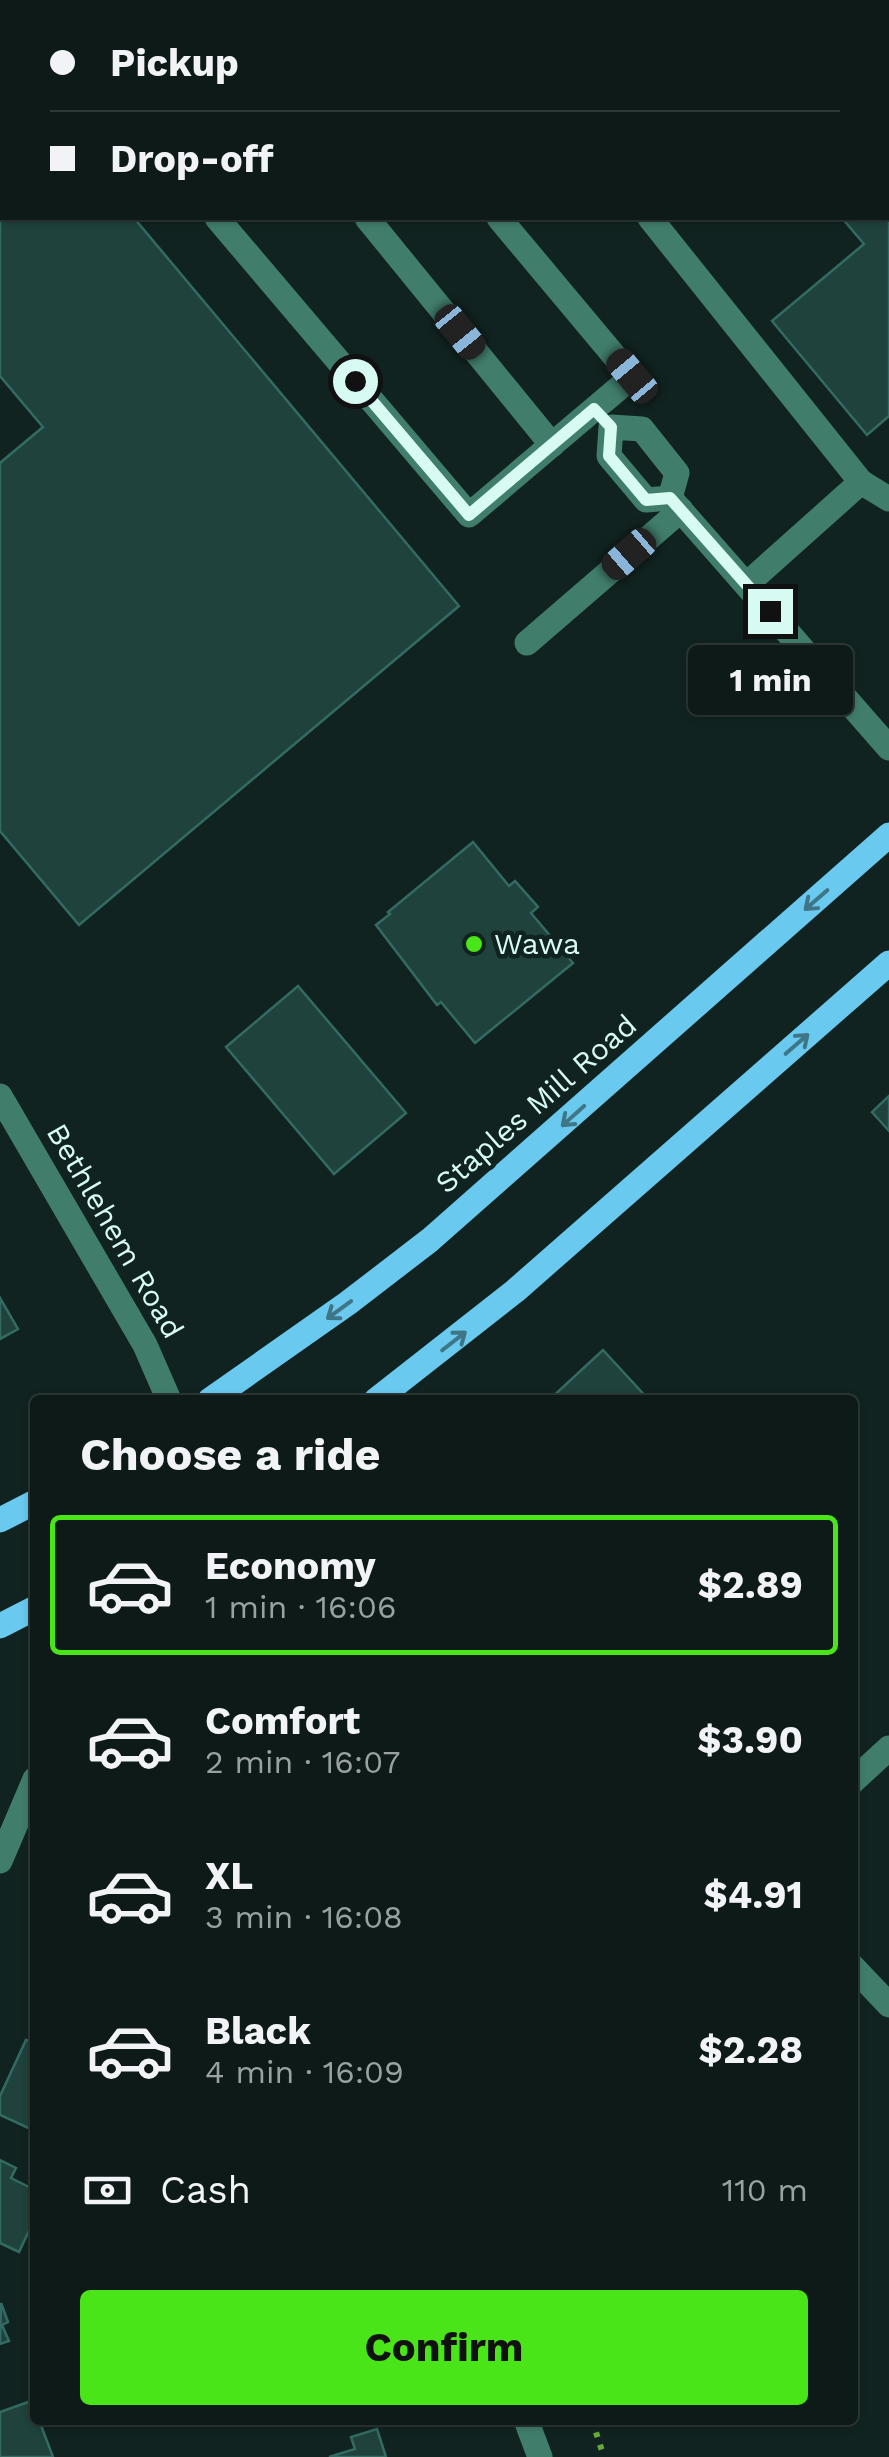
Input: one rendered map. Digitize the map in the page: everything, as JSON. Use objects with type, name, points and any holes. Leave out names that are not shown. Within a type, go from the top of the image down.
[{"type":"main road","name":"Staples Mill Road","points":[[217,1395],[348,1304],[430,1240],[889,836]]},
{"type":"main road","points":[[383,1395],[542,1268],[889,963]]},
{"type":"main road","points":[[0,1520],[30,1505]]},
{"type":"main road","points":[[0,1626],[30,1611]]},
{"type":"street","points":[[219,220],[469,515],[552,445],[603,418],[632,376],[500,220]]},
{"type":"street","points":[[369,220],[552,445]]},
{"type":"street","points":[[652,220],[861,482],[889,498]]},
{"type":"street","points":[[527,643],[675,504],[677,473],[642,429],[603,418]]},
{"type":"street","points":[[603,418],[609,456],[646,500],[675,504],[889,748]]},
{"type":"street","points":[[747,584],[861,482]]},
{"type":"street","name":"Bethlehem Road","points":[[0,1096],[146,1344],[167,1395]]},
{"type":"street","points":[[858,1776],[889,1748]]},
{"type":"street","points":[[0,1861],[30,1791]]},
{"type":"street","points":[[858,1972],[889,2006]]},
{"type":"street","points":[[528,2425],[540,2457]]},
{"type":"path","points":[[594,2425],[604,2457]]},
{"type":"building","points":[[0,220],[136,220],[459,606],[79,925],[0,831],[0,463],[43,427],[0,376]]},
{"type":"building","points":[[844,220],[889,220],[889,416],[867,435],[772,321],[864,244]]},
{"type":"building","name":"Wawa","points":[[473,842],[509,886],[515,881],[538,907],[531,913],[573,963],[475,1043],[441,1002],[437,1005],[376,925]]},
{"type":"building","points":[[298,986],[406,1113],[334,1174],[226,1047]]},
{"type":"building","points":[[889,1096],[889,1131],[872,1112]]},
{"type":"building","points":[[0,1298],[18,1329],[0,1339]]},
{"type":"building","points":[[603,1350],[644,1395],[554,1395]]},
{"type":"building","points":[[26,2040],[30,2042],[30,2129],[0,2115],[0,2096]]},
{"type":"building","points":[[0,2160],[16,2168],[11,2178],[30,2188],[30,2229],[19,2252],[0,2243]]},
{"type":"building","points":[[1,2303],[8,2322],[2,2325],[9,2341],[0,2344]]},
{"type":"building","points":[[30,2401],[30,2425],[41,2425],[53,2457],[0,2457],[0,2412]]},
{"type":"building","points":[[377,2429],[386,2457],[329,2457],[355,2449],[351,2437]]},
{"type":"place","name":"Wawa","points":[[474,944]]},
{"type":"route","points":[[355,381],[469,515],[594,409],[611,427],[609,456],[646,500],[670,498],[770,611]]}]
